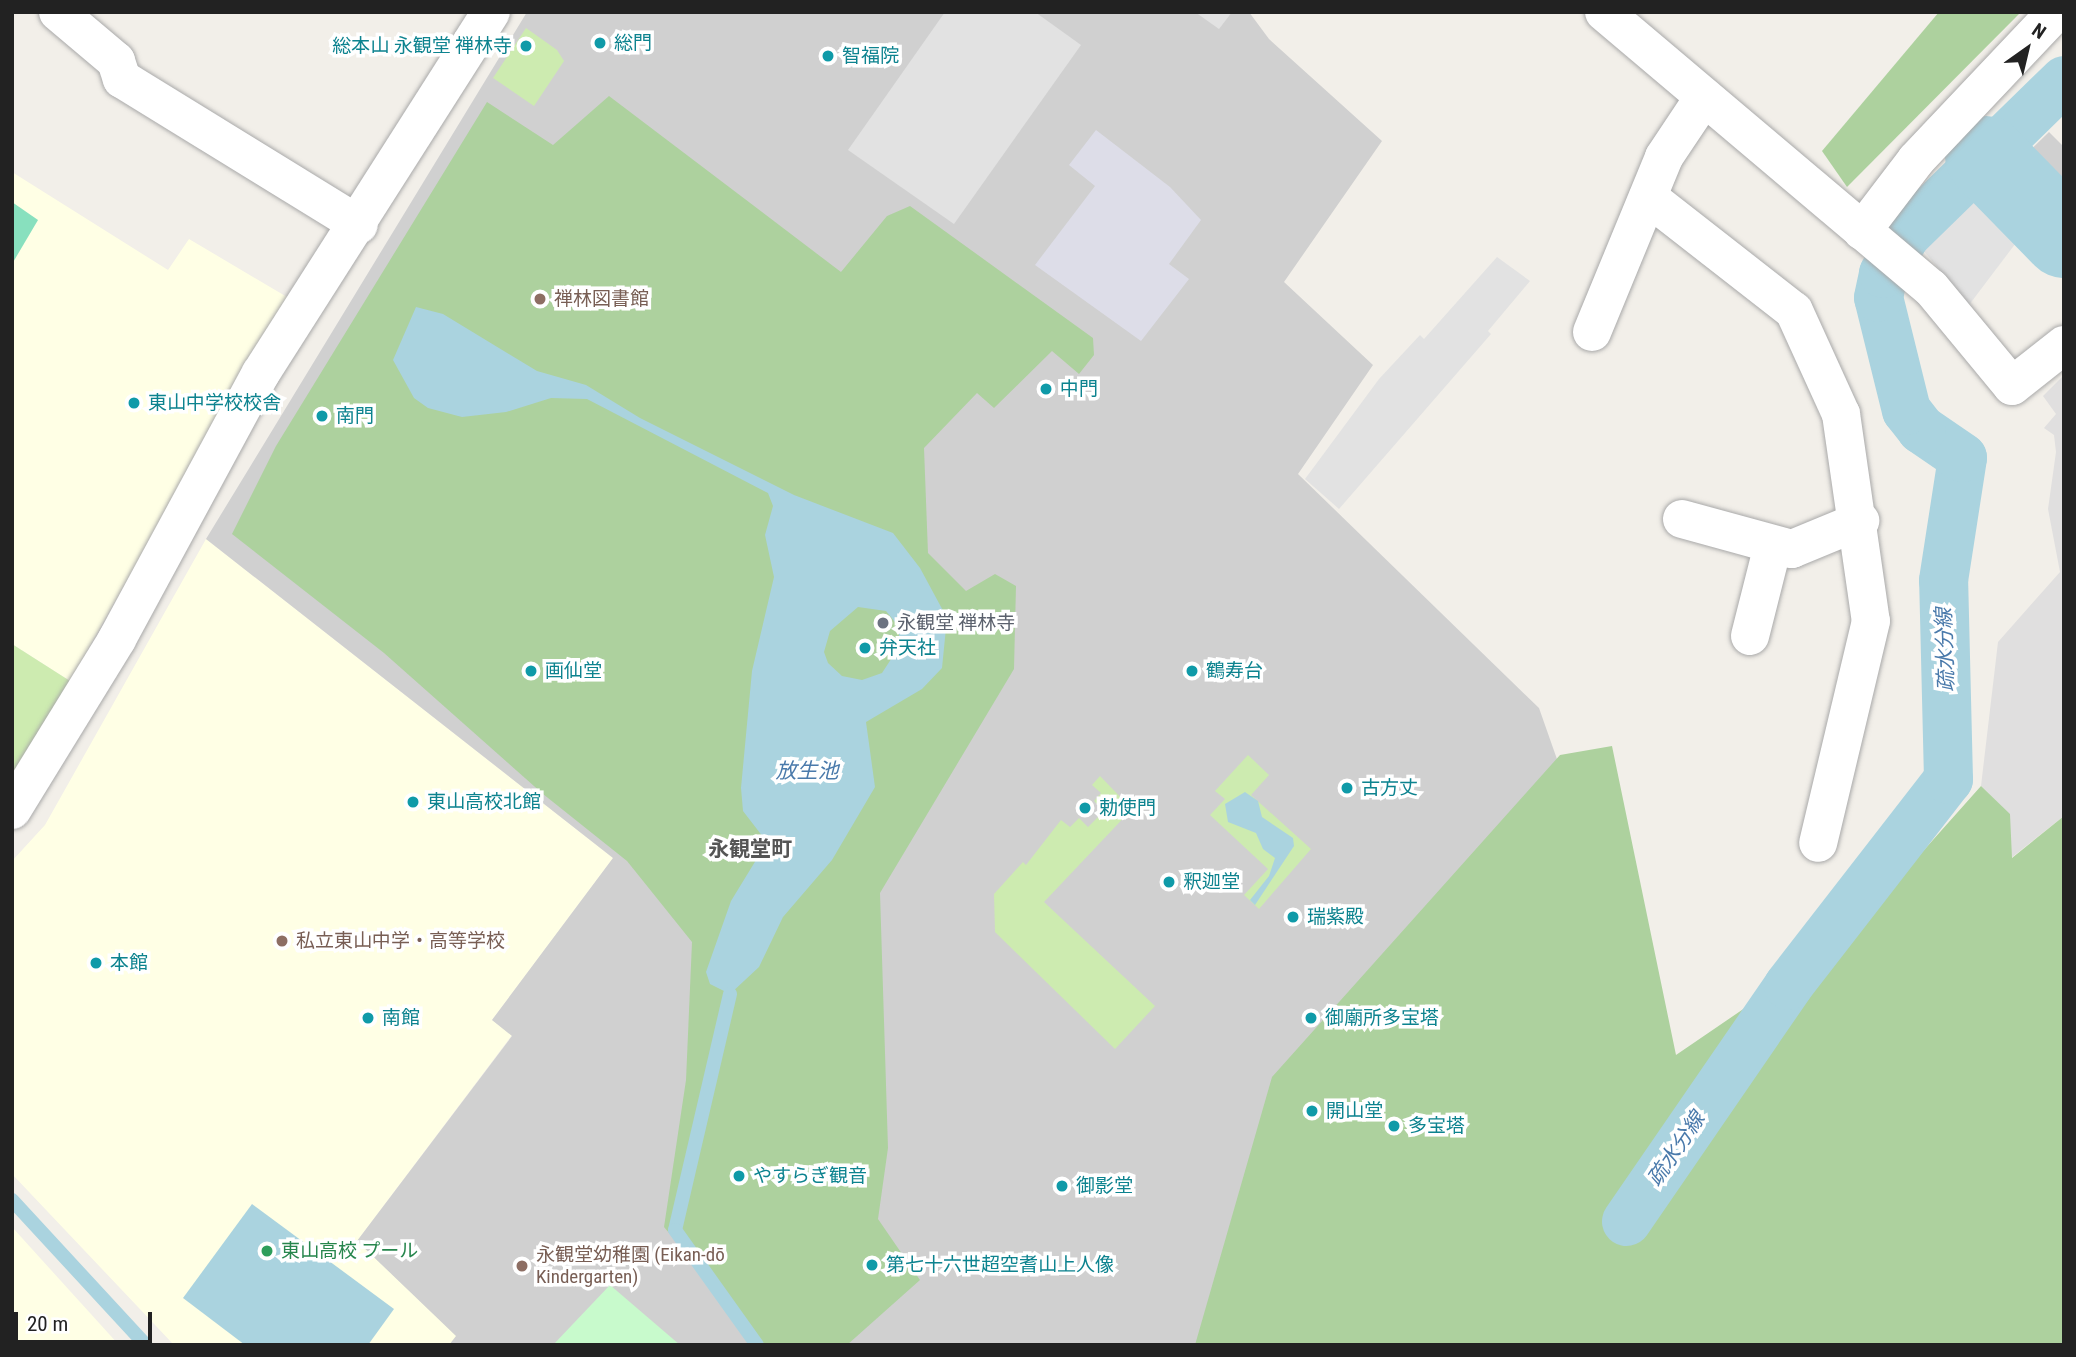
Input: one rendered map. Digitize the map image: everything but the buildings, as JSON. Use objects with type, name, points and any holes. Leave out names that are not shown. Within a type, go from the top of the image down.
[{"type":"street","points":[[58,12],[116,61],[122,79],[359,225]]},
{"type":"street","points":[[12,810],[117,639],[261,373],[359,225],[491,12]]},
{"type":"street","points":[[1604,12],[1931,288],[2012,386],[2064,345]]},
{"type":"street","points":[[1882,248],[1916,160],[2056,12]]},
{"type":"street","points":[[1592,332],[1664,157],[1704,97]]},
{"type":"street","points":[[1648,197],[1794,311],[1841,414],[1860,521],[1871,621],[1818,843]]},
{"type":"street","points":[[1682,519],[1792,550],[1860,521]]},
{"type":"street","points":[[1750,636],[1773,545]]},
{"type":"shaded area","name":"永観堂 禅林寺","points":[[527,12],[1249,12],[1269,39],[1382,141],[1284,282],[1373,365],[1298,474],[1539,708],[1679,1106],[1416,1345],[449,1345],[456,1336],[357,1241],[512,1036],[492,1020],[613,858],[206,539]]},
{"type":"shaded area","points":[[945,12],[1035,12],[1081,45],[954,224],[848,150]]},
{"type":"shaded area","points":[[1195,12],[1232,12],[1219,29]]},
{"type":"shaded area","points":[[1096,130],[1170,187],[1201,220],[1169,264],[1189,279],[1141,341],[1035,265],[1095,186],[1069,165]]},
{"type":"shaded area","points":[[2049,132],[2064,147],[2064,211],[2019,161]]},
{"type":"shaded area","points":[[12,172],[168,270],[189,239],[287,297],[70,681],[12,644]]},
{"type":"shaded area","points":[[1982,175],[2031,223],[1969,305],[1923,250]]},
{"type":"shaded area","points":[[1497,257],[1530,281],[1488,331],[1491,334],[1339,509],[1305,479],[1379,379],[1420,335],[1424,339]]},
{"type":"shaded area","points":[[2064,375],[2064,816],[2011,858],[2009,814],[1981,786],[1998,642],[2060,572],[2048,509],[2056,452],[2054,435],[2044,428],[2056,414],[2043,396]]},
{"type":"shaded area","name":"私立東山中学・高等学校","points":[[206,539],[613,858],[492,1020],[512,1035],[357,1241],[457,1336],[449,1345],[174,1345],[12,1174],[12,861],[45,825]]},
{"type":"shaded area","points":[[12,1227],[119,1345],[12,1345]]},
{"type":"green space","points":[[1939,12],[2021,12],[1847,187],[1822,151]]},
{"type":"green space","points":[[526,28],[557,50],[564,61],[534,106],[493,78]]},
{"type":"green space","points":[[609,96],[841,272],[887,216],[910,206],[1093,338],[1094,355],[1079,374],[1052,351],[994,408],[977,393],[924,448],[928,553],[966,591],[995,574],[1016,586],[1014,669],[880,893],[888,1148],[878,1219],[920,1280],[847,1345],[763,1345],[664,1227],[686,1080],[692,942],[627,861],[543,794],[384,653],[232,534],[276,446],[487,102],[553,145]]},
{"type":"green space","points":[[12,202],[38,220],[12,264]]},
{"type":"green space","points":[[12,644],[70,681],[12,777]]},
{"type":"green space","points":[[1612,746],[1676,1055],[1843,941],[1981,786],[2010,814],[2012,858],[2064,816],[2064,1345],[1195,1345],[1272,1077],[1560,755]]},
{"type":"green space","points":[[1248,755],[1269,775],[1251,795],[1311,849],[1259,909],[1244,895],[1268,869],[1210,815],[1225,799],[1215,791]]},
{"type":"green space","points":[[1100,776],[1132,809],[1044,902],[1155,1006],[1115,1049],[995,932],[994,894],[1023,862],[1026,865],[1061,820],[1070,827],[1079,818],[1088,827],[1104,811],[1094,801],[1101,793],[1092,785]]},
{"type":"green space","points":[[610,1285],[680,1345],[553,1345]]},
{"type":"water","name":"放生池","points":[[416,307],[443,314],[537,371],[586,385],[640,418],[794,495],[893,533],[920,568],[947,618],[942,668],[922,689],[866,722],[875,787],[832,860],[783,917],[759,967],[730,994],[710,984],[706,972],[731,901],[767,842],[743,811],[741,788],[752,671],[774,577],[765,535],[773,506],[768,493],[587,399],[551,398],[506,412],[462,417],[428,408],[414,398],[393,360]],"holes":[[[858,607],[886,611],[899,627],[899,647],[882,673],[862,680],[842,676],[828,663],[824,652],[830,631]]]},
{"type":"water","points":[[1245,792],[1258,801],[1262,817],[1293,838],[1294,846],[1255,905],[1250,900],[1269,876],[1275,858],[1263,849],[1256,833],[1228,822],[1225,804]]},
{"type":"water","name":"東山高校 プール","points":[[252,1204],[394,1309],[368,1345],[245,1345],[183,1298]]},
{"type":"waterway","name":"疏水分線","points":[[1626,1221],[1788,985],[1948,779],[1943,580],[1962,457],[1921,429],[1906,410],[1878,297],[1883,273],[1905,235],[2064,80]]},
{"type":"waterway","points":[[1986,157],[2064,237]]},
{"type":"waterway","points":[[730,994],[675,1230],[757,1345]]},
{"type":"waterway","points":[[12,1200],[146,1345]]},
{"type":"place","name":"総門","points":[[600,43]]},
{"type":"place","name":"総本山 永観堂 禅林寺","points":[[526,46]]},
{"type":"place","name":"智福院","points":[[828,56]]},
{"type":"place","name":"禅林図書館","points":[[540,299]]},
{"type":"place","name":"中門","points":[[1046,389]]},
{"type":"place","name":"東山中学校校舎","points":[[134,403]]},
{"type":"place","name":"南門","points":[[322,416]]},
{"type":"place","name":"永観堂 禅林寺","points":[[883,623]]},
{"type":"place","name":"弁天社","points":[[865,648]]},
{"type":"place","name":"画仙堂","points":[[531,671]]},
{"type":"place","name":"鶴寿台","points":[[1192,671]]},
{"type":"place","name":"古方丈","points":[[1347,788]]},
{"type":"place","name":"東山高校北館","points":[[413,802]]},
{"type":"place","name":"勅使門","points":[[1085,808]]},
{"type":"place","name":"釈迦堂","points":[[1169,882]]},
{"type":"place","name":"瑞紫殿","points":[[1293,917]]},
{"type":"place","name":"私立東山中学・高等学校","points":[[282,941]]},
{"type":"place","name":"本館","points":[[96,963]]},
{"type":"place","name":"南館","points":[[368,1018]]},
{"type":"place","name":"御廟所多宝塔","points":[[1311,1018]]},
{"type":"place","name":"開山堂","points":[[1312,1111]]},
{"type":"place","name":"多宝塔","points":[[1394,1126]]},
{"type":"place","name":"やすらぎ観音","points":[[739,1176]]},
{"type":"place","name":"御影堂","points":[[1062,1186]]},
{"type":"place","name":"東山高校 プール","points":[[267,1251]]},
{"type":"place","name":"第七十六世超空耆山上人像","points":[[872,1265]]},
{"type":"place","name":"永観堂幼稚園 (Eikan-dō Kindergarten)","points":[[522,1266]]},
{"type":"district","name":"永観堂町","points":[[750,849]]}]
